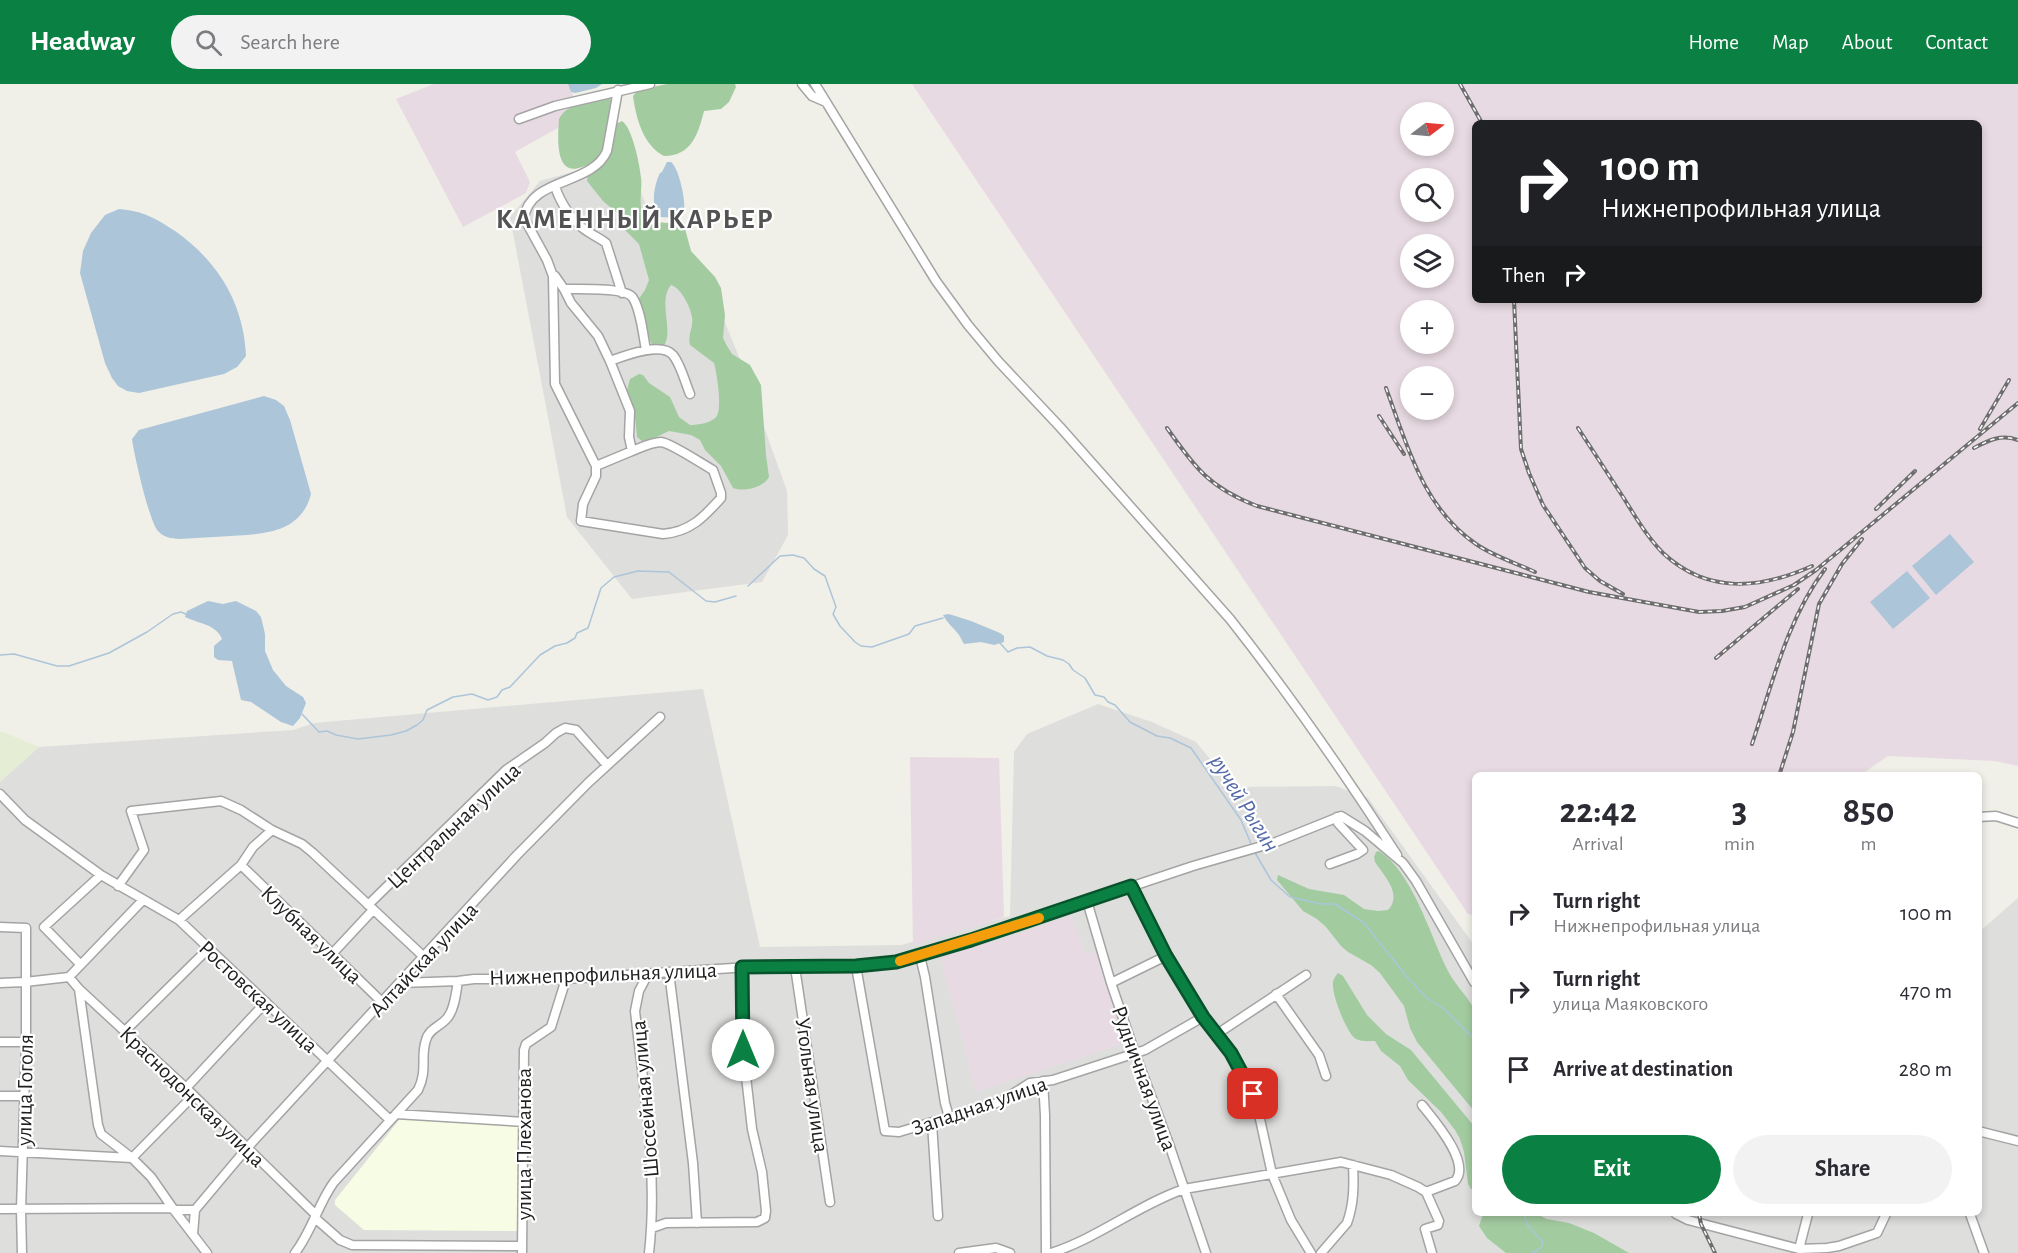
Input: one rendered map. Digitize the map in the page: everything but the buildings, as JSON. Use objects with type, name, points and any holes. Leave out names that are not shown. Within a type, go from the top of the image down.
[{"type":"street","points":[[519,118],[555,106],[650,84]]},
{"type":"street","points":[[802,84],[812,96],[826,102]]},
{"type":"street","points":[[815,84],[880,193],[957,311],[998,361],[1060,427],[1230,619],[1334,760],[1416,881],[1472,979]]},
{"type":"street","points":[[618,90],[603,160],[596,167],[538,194],[529,202],[524,218],[552,274],[564,289],[571,303],[598,336],[610,361],[630,411],[629,436],[632,451]]},
{"type":"street","points":[[555,186],[576,222],[606,243],[622,293]]},
{"type":"street","points":[[552,274],[555,288],[555,384],[596,466],[596,476],[583,504],[581,521],[663,534],[672,533],[698,522],[721,498],[713,470],[678,449],[660,442],[596,466]]},
{"type":"street","points":[[564,289],[611,290],[628,293],[633,297],[646,350]]},
{"type":"street","points":[[610,361],[646,350],[666,350],[671,353],[690,393]]},
{"type":"street","name":"Алтайская улица","points":[[195,1210],[247,1148],[517,855],[607,765],[660,717]]},
{"type":"street","name":"Центральная улица","points":[[332,954],[370,908],[506,770],[556,733],[565,728],[571,728],[581,734],[607,765]]},
{"type":"street","name":"Ростовская улица","points":[[0,794],[25,820],[101,875],[179,920],[328,1061],[393,1117]]},
{"type":"street","points":[[118,886],[144,850],[131,811],[221,801],[302,844],[423,956]]},
{"type":"street","points":[[1982,817],[1996,816],[2018,823]]},
{"type":"street","points":[[1330,864],[1363,850],[1338,823],[1337,817],[1353,822],[1402,863]]},
{"type":"street","name":"Нижнепрофильная улица","points":[[401,983],[474,979],[566,979],[742,967],[856,966],[896,962],[1288,838],[1337,817]]},
{"type":"street","points":[[179,920],[241,865],[252,847],[272,830]]},
{"type":"street","name":"Клубная улица","points":[[241,865],[383,1003]]},
{"type":"street","points":[[80,964],[44,927],[101,875]]},
{"type":"street","points":[[1131,886],[1166,956],[1203,1017],[1243,1073],[1253,1094],[1272,1174],[1291,1220],[1311,1253]]},
{"type":"street","points":[[0,982],[69,978],[143,900]]},
{"type":"street","name":"Рудничная улица","points":[[1087,901],[1111,983],[1206,1253]]},
{"type":"street","name":"улица Гоголя","points":[[0,927],[26,927],[22,1253]]},
{"type":"street","points":[[126,1031],[208,948]]},
{"type":"street","points":[[920,956],[949,1117]]},
{"type":"street","points":[[1111,983],[1166,956]]},
{"type":"street","name":"Западная улица","points":[[856,966],[885,1131],[899,1132],[1000,1102],[1023,1086],[1053,1080],[1154,1046],[1203,1017]]},
{"type":"street","points":[[652,1228],[666,1223],[757,1222],[765,1218],[762,1172],[752,1130],[743,1050],[742,967]]},
{"type":"street","name":"Угольная улица","points":[[795,967],[830,1202]]},
{"type":"street","name":"Шоссейная улица","points":[[669,972],[693,1163],[697,1223]]},
{"type":"street","name":"Шоссейная улица","points":[[648,974],[636,1001],[635,1011],[651,1165],[650,1253]]},
{"type":"street","points":[[1217,1034],[1306,975]]},
{"type":"street","name":"Краснодонская улица","points":[[69,978],[346,1243],[392,1250],[522,1250]]},
{"type":"street","name":"улица Плеханова","points":[[522,1250],[524,1050],[526,1044],[551,1027],[566,979]]},
{"type":"street","name":"Нижнепрофильная улица","points":[[295,1253],[308,1234],[334,1182],[413,1097],[423,1081],[427,1036],[448,1018],[458,981]]},
{"type":"street","points":[[79,990],[100,1134],[132,1158],[151,1177],[207,1253]]},
{"type":"street","points":[[1276,994],[1319,1055],[1326,1076]]},
{"type":"street","points":[[186,1088],[266,1002]]},
{"type":"street","points":[[0,1042],[26,1042]]},
{"type":"street","points":[[1043,1081],[1046,1115],[1046,1253]]},
{"type":"street","points":[[0,1096],[24,1096]]},
{"type":"street","points":[[0,1151],[132,1158],[193,1096]]},
{"type":"street","points":[[1422,1105],[1457,1155],[1460,1168],[1455,1180],[1426,1192]]},
{"type":"street","points":[[393,1117],[525,1122]]},
{"type":"street","points":[[932,1123],[938,1215]]},
{"type":"street","points":[[1982,1135],[2018,1141]]},
{"type":"street","points":[[1051,1253],[1101,1231],[1164,1195],[1184,1189],[1341,1162],[1401,1178],[1426,1192],[1433,1204],[1439,1223],[1425,1230],[1432,1253]]},
{"type":"street","points":[[1321,1253],[1347,1223],[1353,1193],[1353,1165]]},
{"type":"street","points":[[0,1209],[195,1210],[193,1234]]},
{"type":"street","points":[[1679,1216],[1688,1221],[1798,1249],[1839,1246],[1877,1233],[1885,1216]]},
{"type":"street","points":[[1798,1249],[1807,1216]]},
{"type":"street","points":[[1971,1216],[1984,1253]]},
{"type":"street","points":[[959,1253],[996,1248],[1010,1253]]},
{"type":"shaded area","points":[[434,84],[569,84],[577,107],[563,125],[515,152],[530,182],[526,193],[463,227],[396,99]]},
{"type":"shaded area","points":[[912,84],[2018,84],[2018,766],[1995,761],[1888,756],[1865,772],[1472,772],[1472,915],[1468,914]]},
{"type":"shaded area","points":[[627,157],[653,223],[705,273],[739,357],[787,491],[788,535],[762,582],[632,599],[567,517],[510,217],[540,181]]},
{"type":"shaded area","points":[[703,689],[760,947],[901,945],[1010,916],[1014,752],[1027,734],[1098,704],[1152,722],[1196,742],[1233,787],[1336,786],[1368,798],[1472,942],[1472,1216],[1982,1216],[1982,929],[2018,898],[2018,1253],[0,1253],[0,782],[39,747],[293,730],[314,723]]},
{"type":"shaded area","points":[[0,731],[39,747],[0,782]]},
{"type":"shaded area","points":[[910,757],[999,758],[1004,917],[913,945]]},
{"type":"shaded area","points":[[1071,915],[1086,955],[1097,951],[1126,1043],[976,1092],[940,956],[999,940]]},
{"type":"shaded area","points":[[400,1119],[522,1123],[518,1231],[364,1230],[335,1205],[335,1200]]},
{"type":"green space","points":[[667,84],[735,84],[736,87],[729,102],[721,109],[704,111],[696,136],[687,148],[673,155],[664,156],[646,138],[636,113],[633,96],[638,90]]},
{"type":"green space","points":[[609,96],[612,103],[605,139],[598,158],[593,163],[582,167],[573,169],[566,167],[558,145],[559,119],[574,106]]},
{"type":"green space","points":[[622,121],[632,138],[637,156],[641,182],[641,205],[644,215],[654,222],[684,225],[691,251],[715,277],[721,288],[725,315],[723,338],[732,354],[750,365],[761,385],[769,477],[758,486],[748,489],[733,488],[721,466],[705,450],[700,440],[691,435],[669,431],[646,442],[637,437],[635,417],[627,390],[630,379],[639,374],[670,397],[679,417],[690,425],[705,423],[715,418],[719,398],[714,363],[690,345],[691,313],[682,294],[671,285],[667,292],[665,308],[666,341],[663,347],[654,346],[651,343],[638,300],[649,280],[639,244],[624,229],[617,213],[603,201],[587,181],[588,175],[607,159],[616,124]]},
{"type":"green space","points":[[1379,851],[1391,861],[1401,873],[1418,904],[1449,973],[1472,1006],[1472,1109],[1417,1042],[1410,1028],[1404,1006],[1380,973],[1341,946],[1326,927],[1303,911],[1277,880],[1278,875],[1309,889],[1344,895],[1364,909],[1388,910],[1394,898],[1393,891],[1375,862],[1376,852]]},
{"type":"green space","points":[[1338,973],[1343,976],[1367,1015],[1386,1034],[1411,1050],[1472,1124],[1472,1189],[1468,1184],[1464,1152],[1455,1130],[1441,1112],[1408,1080],[1400,1066],[1381,1051],[1375,1041],[1358,1040],[1352,1036],[1335,998],[1333,982]]},
{"type":"green space","points":[[1482,1216],[1541,1216],[1569,1223],[1594,1233],[1629,1253],[1506,1253],[1487,1238],[1479,1226]]},
{"type":"water","points":[[568,84],[602,84],[596,88],[575,93],[571,92]]},
{"type":"water","points":[[667,162],[674,165],[681,185],[684,212],[679,218],[660,217],[655,208],[656,184]]},
{"type":"water","points":[[119,209],[142,213],[168,226],[190,243],[216,270],[234,302],[244,337],[246,356],[237,367],[224,374],[139,393],[127,391],[118,386],[112,378],[105,363],[80,273],[83,251],[91,233],[105,215]]},
{"type":"water","points":[[264,396],[284,406],[290,420],[311,494],[299,517],[280,529],[256,534],[179,539],[160,533],[154,525],[146,501],[132,439],[139,430]]},
{"type":"water","points":[[1950,534],[1974,562],[1936,595],[1912,566]]},
{"type":"water","points":[[1907,571],[1930,598],[1893,629],[1870,602]]},
{"type":"water","points":[[208,601],[223,604],[236,601],[256,611],[261,617],[265,634],[265,651],[273,670],[286,686],[303,697],[306,703],[300,718],[293,726],[281,722],[251,702],[241,700],[232,661],[218,660],[214,657],[214,646],[222,639],[219,634],[211,627],[185,617],[187,611]]},
{"type":"water","points":[[949,614],[1000,633],[1004,636],[1004,642],[994,645],[981,642],[964,644],[943,615]]},
{"type":"waterway","name":"ручей Рыгин","points":[[748,586],[780,556],[793,555],[804,558],[814,569],[825,576],[836,607],[833,614],[840,626],[861,646],[872,647],[909,634],[915,626],[943,618]]},
{"type":"waterway","name":"ручей Рыгин","points":[[302,714],[319,732],[327,731],[358,739],[406,731],[423,720],[427,710],[453,697],[472,694],[488,700],[497,697],[502,690],[510,687],[540,655],[555,646],[567,643],[575,638],[577,633],[588,628],[601,588],[614,577],[638,571],[669,572],[706,601],[715,602],[736,596]]},
{"type":"waterway","name":"ручей Рыгин","points":[[0,655],[14,654],[57,666],[69,666],[109,653],[147,632],[173,614],[181,612],[188,615]]},
{"type":"waterway","name":"ручей Рыгин","points":[[1000,643],[1008,652],[1017,648],[1030,647],[1047,656],[1063,660],[1085,678],[1095,695],[1104,697],[1115,705],[1130,722],[1157,736],[1170,738],[1191,748],[1241,820],[1252,846]]},
{"type":"waterway","name":"ручей Рыгин","points":[[1254,851],[1271,880],[1290,897],[1321,904],[1335,904],[1364,923],[1407,977],[1426,997],[1444,1009],[1472,1037]]},
{"type":"waterway","name":"ручей Рыгин","points":[[1525,1216],[1528,1226],[1543,1242],[1541,1248],[1532,1253]]},
{"type":"railway","points":[[1460,84],[1480,120]]},
{"type":"railway","points":[[1514,303],[1521,449],[1529,473],[1543,505],[1585,568],[1600,581],[1623,594]]},
{"type":"railway","points":[[1980,429],[2009,380]]},
{"type":"railway","points":[[1386,388],[1419,474],[1443,512],[1476,544],[1497,556],[1535,572]]},
{"type":"railway","points":[[1167,428],[1195,466],[1215,484],[1257,506],[1589,592],[1699,612],[1745,607],[1794,585],[1816,570],[2018,403]]},
{"type":"railway","points":[[1379,416],[1404,454]]},
{"type":"railway","points":[[1578,428],[1646,533],[1657,547],[1680,567],[1716,582],[1735,584],[1774,580],[1812,566]]},
{"type":"railway","points":[[1974,448],[1995,439],[2018,440]]},
{"type":"railway","points":[[1876,509],[1915,471]]},
{"type":"railway","points":[[1780,772],[1793,732],[1819,604],[1842,564],[1862,539]]},
{"type":"railway","points":[[1752,744],[1790,631],[1800,609],[1825,569]]},
{"type":"railway","points":[[1716,658],[1798,589]]},
{"type":"railway","points":[[1699,1216],[1715,1253]]},
{"type":"slow traffic","points":[[900,961],[1039,918]]},
{"type":"district","name":"КАМЕННЫЙ КАРЬЕР","points":[[635,218]]},
{"type":"route","points":[[743,1050],[742,967],[856,966],[896,962],[971,940],[1131,886],[1166,956],[1203,1017],[1231,1053],[1253,1094]]}]
